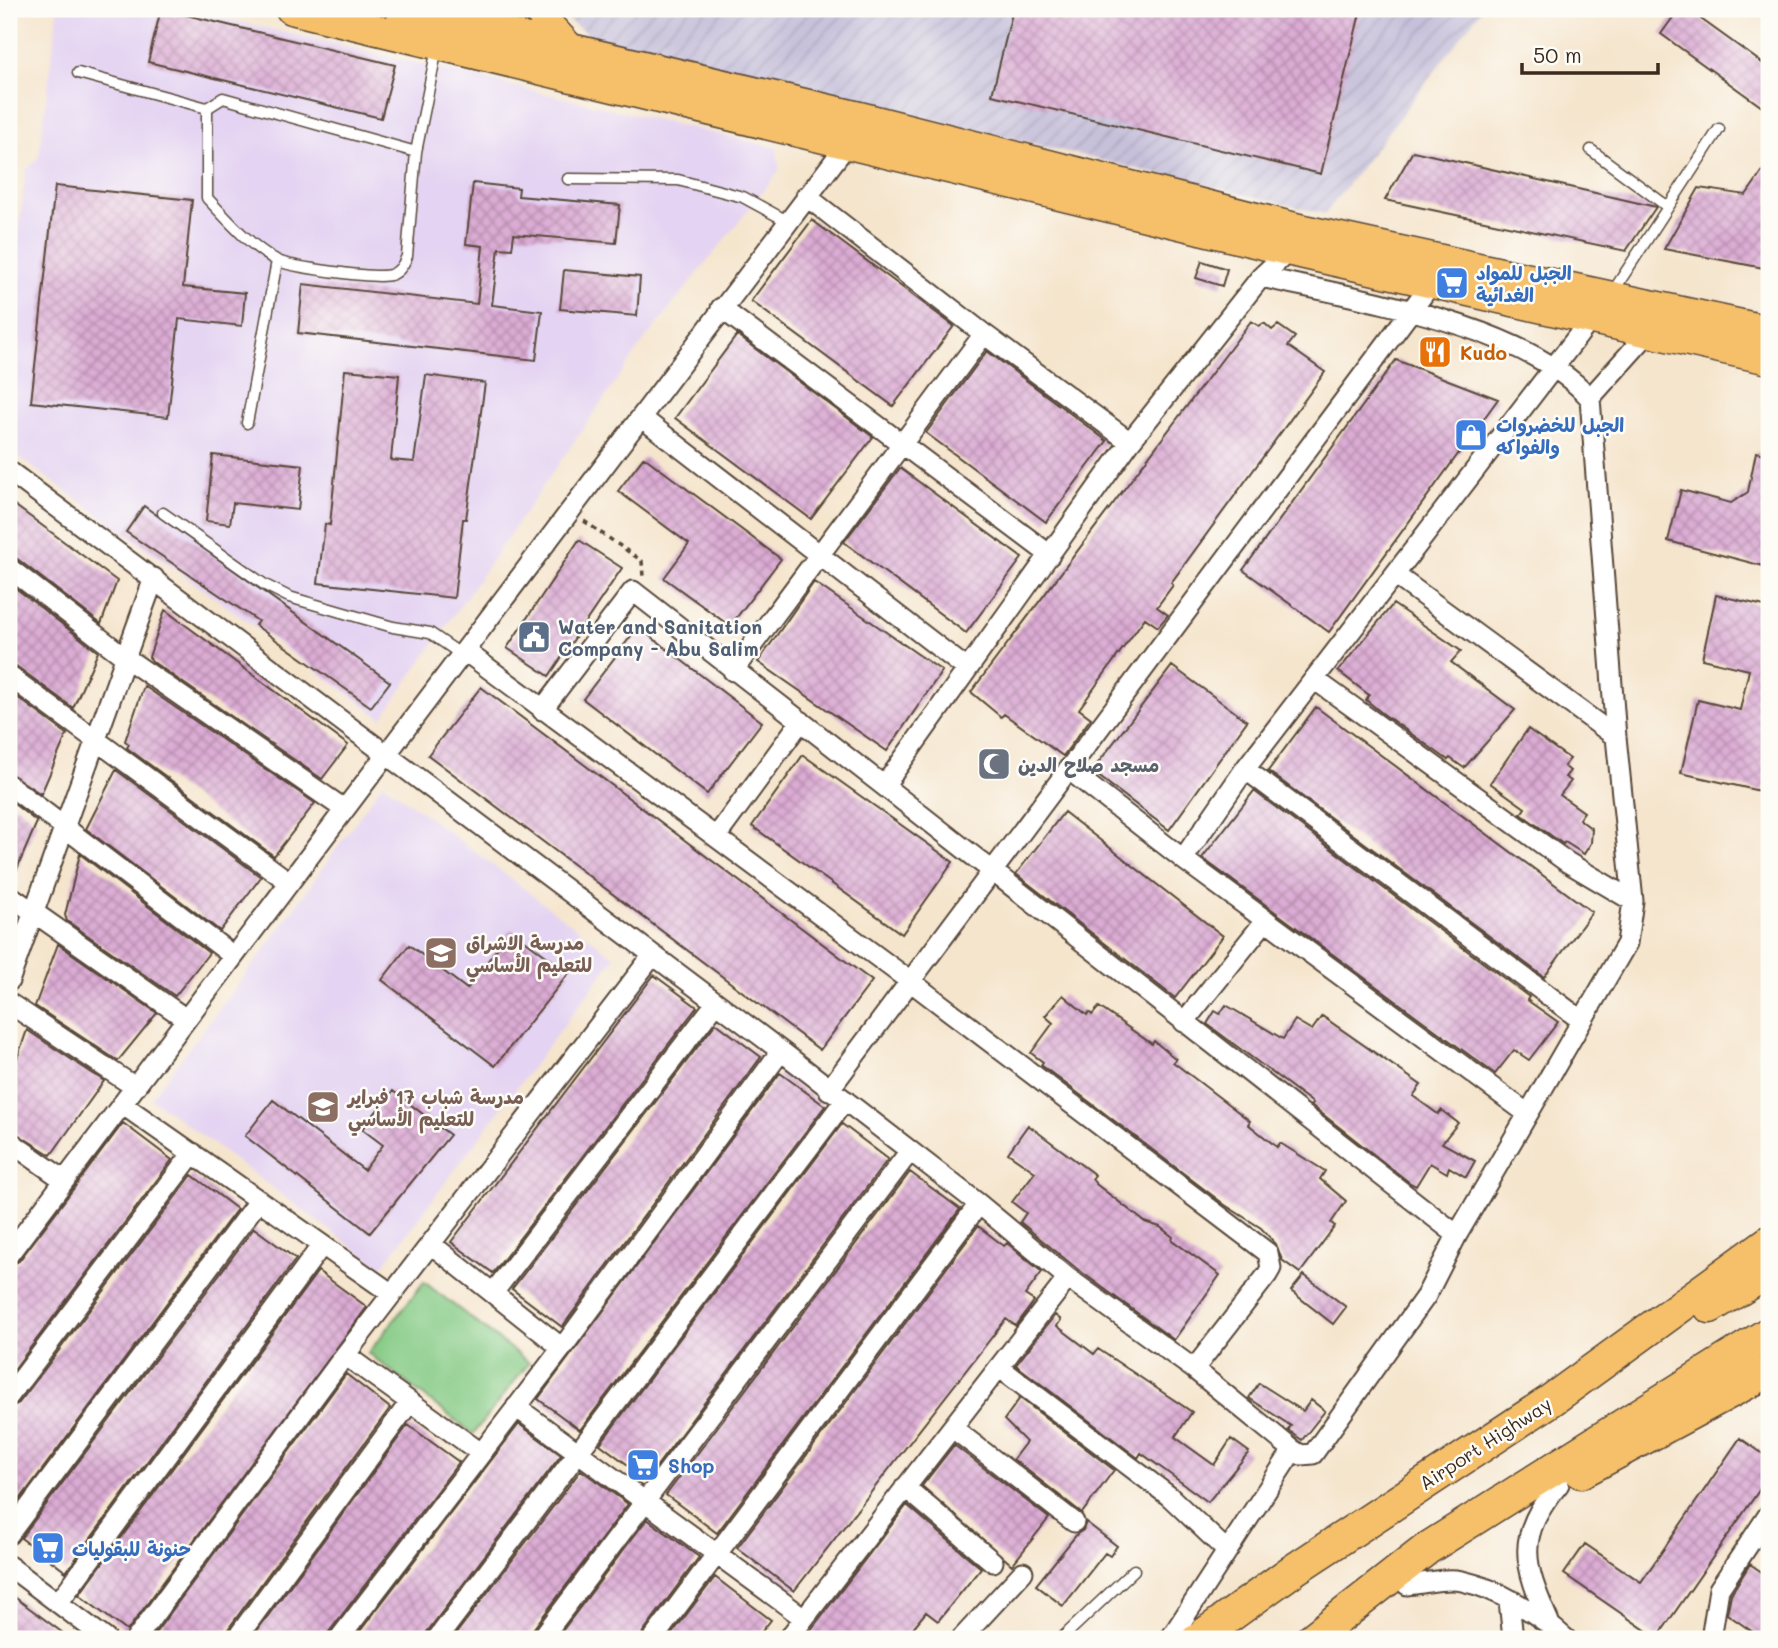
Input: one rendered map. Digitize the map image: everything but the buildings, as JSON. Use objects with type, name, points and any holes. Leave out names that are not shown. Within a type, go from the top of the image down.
[{"type":"highway","name":"Airport Highway","points":[[1198,1639],[1292,1571],[1550,1401],[1769,1242]]},
{"type":"highway","points":[[1550,1401],[1769,1272]]},
{"type":"highway","points":[[1312,1639],[1428,1548],[1769,1333]]},
{"type":"highway","points":[[1329,1639],[1559,1484],[1769,1371]]},
{"type":"main road","points":[[291,9],[848,143],[1297,240],[1609,296],[1767,328]]},
{"type":"main road","points":[[401,9],[860,117],[1297,240],[1431,284],[1769,359]]},
{"type":"main road","points":[[539,9],[547,24],[570,49]]},
{"type":"street","points":[[9,1254],[232,955],[848,143]]},
{"type":"street","points":[[806,196],[984,334],[1130,442]]},
{"type":"street","points":[[884,786],[1130,442],[1261,277],[1297,240]]},
{"type":"street","points":[[9,471],[782,1051],[979,1204],[1068,1278],[1194,1369],[1293,1450],[1301,1455],[1312,1454],[1426,1296],[1457,1235],[1627,943],[1633,901],[1616,737],[1590,398],[1554,366],[1492,337],[1409,312],[1261,277]]},
{"type":"street","points":[[437,1639],[580,1453],[837,1095],[910,981],[1431,284]]},
{"type":"street","points":[[721,308],[1050,555]]},
{"type":"street","points":[[1183,859],[1245,769],[1591,319]]},
{"type":"street","points":[[1590,398],[1649,332]]},
{"type":"street","points":[[733,671],[984,334]]},
{"type":"street","points":[[642,418],[967,669]]},
{"type":"street","points":[[9,568],[126,658],[344,809]]},
{"type":"street","points":[[1395,575],[1616,737]]},
{"type":"street","points":[[9,981],[154,578]]},
{"type":"street","points":[[542,710],[633,591],[1457,1235]]},
{"type":"street","points":[[463,653],[910,981],[1268,1253],[1271,1268],[1267,1275],[1194,1369]]},
{"type":"street","points":[[9,676],[289,882]]},
{"type":"street","points":[[1314,679],[1567,862],[1633,901]]},
{"type":"street","points":[[716,837],[802,721]]},
{"type":"street","points":[[1068,769],[1183,859],[1528,1114]]},
{"type":"street","points":[[1245,769],[1581,1020]]},
{"type":"street","points":[[9,785],[232,955]]},
{"type":"street","points":[[9,895],[186,1019]]},
{"type":"street","points":[[1184,1023],[1266,920]]},
{"type":"street","points":[[136,1639],[345,1355],[653,955]]},
{"type":"street","points":[[9,1003],[135,1087]]},
{"type":"street","points":[[493,1293],[716,1003]]},
{"type":"street","points":[[339,1639],[562,1348],[782,1051]]},
{"type":"street","points":[[122,1104],[392,1294]]},
{"type":"street","points":[[9,1141],[64,1180]]},
{"type":"street","points":[[541,1639],[648,1501],[910,1151]]},
{"type":"street","points":[[9,1396],[193,1153]]},
{"type":"street","points":[[9,1534],[259,1200]]},
{"type":"street","points":[[653,1639],[718,1557],[979,1204]]},
{"type":"street","points":[[431,1244],[562,1348]]},
{"type":"street","points":[[58,1603],[322,1245]]},
{"type":"street","points":[[516,1407],[648,1501],[718,1557],[800,1631],[905,1487],[954,1429],[1068,1278]]},
{"type":"street","points":[[345,1355],[481,1454]]},
{"type":"street","points":[[1000,1368],[1169,1496],[1227,1551]]},
{"type":"street","points":[[236,1639],[410,1402]]},
{"type":"street","points":[[954,1429],[1074,1522]]},
{"type":"street","points":[[1170,1639],[1293,1450]]},
{"type":"street","points":[[1555,1633],[1528,1567],[1528,1544],[1529,1529],[1539,1507],[1559,1484]]},
{"type":"street","points":[[905,1487],[993,1562]]},
{"type":"street","points":[[1711,1639],[1719,1589],[1769,1514]]},
{"type":"street","points":[[9,1566],[106,1639]]},
{"type":"street","points":[[961,1639],[1023,1572]]},
{"type":"street","points":[[1407,1585],[1461,1581],[1509,1601],[1555,1633]]},
{"type":"street","points":[[1509,1601],[1513,1639]]},
{"type":"lane","points":[[207,108],[207,198],[232,225],[277,261],[355,275],[390,275],[403,267],[407,256],[416,152],[438,45]]},
{"type":"lane","points":[[78,73],[207,108],[223,97],[416,152]]},
{"type":"lane","points":[[1609,296],[1719,129]]},
{"type":"lane","points":[[1591,150],[1668,207]]},
{"type":"lane","points":[[568,179],[678,180],[743,197],[787,221]]},
{"type":"lane","points":[[247,423],[277,261]]},
{"type":"lane","points":[[163,513],[265,585],[289,597],[382,625],[430,633],[463,653]]},
{"type":"lane","points":[[1061,1639],[1134,1570]]},
{"type":"path","points":[[570,512],[642,561],[645,569],[643,578],[633,591]]},
{"type":"shaded area","points":[[58,9],[185,9],[777,148],[779,171],[644,341],[382,718],[9,450],[9,316],[26,170],[39,157]]},
{"type":"shaded area","points":[[561,9],[1482,9],[1325,214],[594,38],[566,19]]},
{"type":"shaded area","points":[[383,783],[615,957],[381,1268],[151,1098],[266,948]]},
{"type":"green space","points":[[424,1282],[529,1363],[473,1434],[368,1353]]},
{"type":"place","name":"الجبل للمواد الغدائية","points":[[1452,283]]},
{"type":"place","name":"Kudo","points":[[1435,352]]},
{"type":"place","name":"الجبل للخضروات والفواكه","points":[[1471,435]]},
{"type":"place","name":"Water and Sanitation Company - Abu Salim","points":[[534,637]]},
{"type":"place","name":"مسجد صلاح الدين","points":[[994,764]]},
{"type":"place","name":"مدرسة الاشراق للتعليم الأساسي","points":[[441,953]]},
{"type":"place","name":"مدرسة شباب 17 فبراير للتعليم الأساسي","points":[[323,1107]]},
{"type":"place","name":"Shop","points":[[643,1465]]},
{"type":"place","name":"حنونة للبقوليات","points":[[48,1548]]}]
